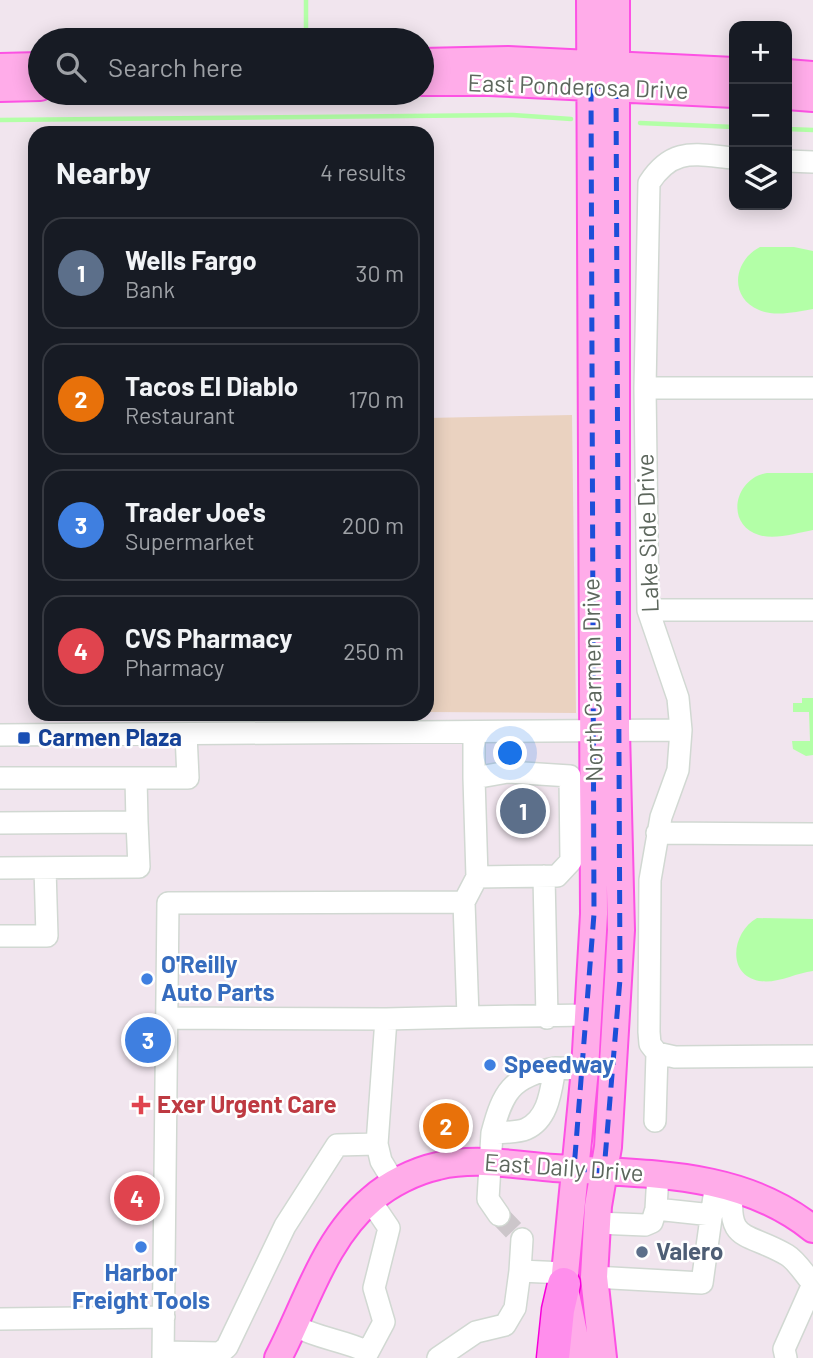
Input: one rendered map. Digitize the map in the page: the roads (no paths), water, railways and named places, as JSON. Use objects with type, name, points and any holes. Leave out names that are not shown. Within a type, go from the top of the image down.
[{"type":"highway","points":[[553,1358],[558,1310],[574,1278]]},
{"type":"main road","name":"North Carmen Drive","points":[[590,0],[603,76]]},
{"type":"main road","name":"North Carmen Drive","points":[[603,1358],[574,1278],[597,1223],[620,979],[606,731],[603,76],[615,0]]},
{"type":"main road","name":"East Ponderosa Drive","points":[[434,62],[508,60],[729,93]]},
{"type":"main road","points":[[0,67],[28,66]]},
{"type":"main road","name":"East Ponderosa Drive","points":[[434,82],[729,71]]},
{"type":"main road","points":[[792,74],[813,75]]},
{"type":"main road","points":[[0,88],[28,87]]},
{"type":"main road","points":[[792,96],[813,98]]},
{"type":"main road","name":"North Carmen Drive","points":[[579,1358],[574,1278],[574,1169],[589,1015],[606,731]]},
{"type":"main road","name":"East Daily Drive","points":[[278,1358],[338,1237],[370,1200],[395,1184],[438,1166],[488,1163],[658,1174],[724,1184],[783,1208],[813,1229]]},
{"type":"street","name":"Lake Side Drive","points":[[655,1121],[657,1053],[650,1044],[649,1032],[650,880],[657,833],[678,770],[681,730],[678,698],[648,610],[645,388],[649,183],[667,160],[689,155],[729,158]]},
{"type":"street","points":[[792,161],[813,162]]},
{"type":"street","points":[[645,388],[813,388]]},
{"type":"street","points":[[648,610],[813,610]]},
{"type":"street","points":[[0,735],[474,734],[681,730]]},
{"type":"street","points":[[0,778],[188,778],[186,734]]},
{"type":"street","points":[[468,1017],[464,902],[477,877],[474,734]]},
{"type":"street","points":[[474,778],[508,772],[570,776],[571,860],[557,876],[477,877]]},
{"type":"street","points":[[0,868],[139,867],[136,778]]},
{"type":"street","points":[[0,824],[138,822]]},
{"type":"street","points":[[657,833],[813,834]]},
{"type":"street","points":[[0,936],[47,936],[46,868]]},
{"type":"street","points":[[544,876],[547,1018]]},
{"type":"street","points":[[377,1144],[337,1145],[285,1226],[227,1347],[220,1353],[163,1355],[168,903],[464,902]]},
{"type":"street","points":[[167,1018],[547,1018],[589,1015]]},
{"type":"street","points":[[386,1019],[377,1144],[382,1161],[395,1184]]},
{"type":"street","points":[[657,1053],[675,1057],[813,1056]]},
{"type":"street","points":[[492,1133],[523,1130],[538,1119],[549,1098],[555,1068]]},
{"type":"street","points":[[499,1214],[489,1205],[488,1163],[501,1099],[529,1073],[555,1068],[585,1069]]},
{"type":"street","points":[[597,1223],[645,1225],[652,1222],[656,1209],[658,1174]]},
{"type":"street","points":[[520,1271],[574,1278],[702,1283],[712,1215],[724,1184]]},
{"type":"street","points":[[724,1184],[732,1224],[742,1234],[790,1256],[811,1293],[784,1349],[786,1358]]},
{"type":"street","points":[[295,1326],[320,1339],[345,1341],[367,1355],[384,1322],[374,1288],[389,1228],[370,1200]]},
{"type":"street","points":[[656,1209],[712,1215]]},
{"type":"street","points":[[438,1358],[476,1332],[505,1325],[515,1307],[522,1239]]},
{"type":"street","points":[[0,1319],[164,1317]]},
{"type":"waterway","points":[[306,0],[306,28]]},
{"type":"waterway","points":[[0,120],[513,115],[571,119]]},
{"type":"waterway","points":[[640,123],[729,127]]},
{"type":"waterway","points":[[792,129],[813,130]]},
{"type":"tunnel","points":[[499,1215],[522,1239]]},
{"type":"place","name":"Carmen Plaza","points":[[24,738]]},
{"type":"place","name":"Wells Fargo","points":[[523,811]]},
{"type":"place","name":"O'Reilly Auto Parts","points":[[147,979]]},
{"type":"place","name":"Trader Joe's","points":[[148,1040]]},
{"type":"place","name":"Speedway","points":[[490,1065]]},
{"type":"place","name":"Exer Urgent Care","points":[[141,1105]]},
{"type":"place","name":"Tacos El Diablo","points":[[446,1126]]},
{"type":"place","name":"CVS Pharmacy","points":[[137,1198]]},
{"type":"place","name":"Harbor Freight Tools","points":[[141,1247]]},
{"type":"place","name":"Valero","points":[[642,1252]]}]
